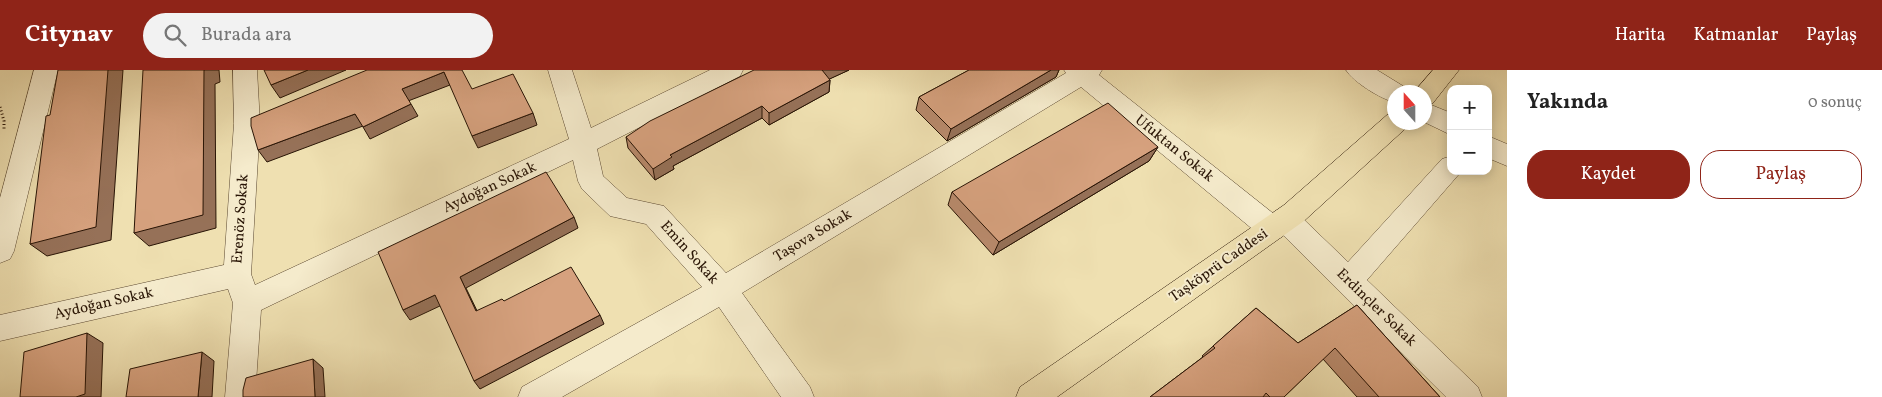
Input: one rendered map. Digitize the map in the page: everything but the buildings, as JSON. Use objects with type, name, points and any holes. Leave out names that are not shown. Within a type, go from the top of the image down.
[{"type":"main road","points":[[1432,87],[1447,70]]},
{"type":"main road","name":"Taşköprü Caddesi","points":[[1031,397],[1278,224],[1387,130]]},
{"type":"street","points":[[0,251],[46,70]]},
{"type":"street","name":"Erenöz Sokak","points":[[240,397],[246,303],[237,274],[257,120],[245,70]]},
{"type":"street","name":"Emin Sokak","points":[[560,70],[583,144],[591,181],[620,208],[654,214],[723,290],[798,397]]},
{"type":"street","name":"Aydoğan Sokak","points":[[246,303],[583,144],[731,70]]},
{"type":"street","points":[[1358,70],[1387,89]]},
{"type":"street","name":"Ufuktan Sokak","points":[[1083,72],[1278,224]]},
{"type":"street","name":"Taşova Sokak","points":[[533,397],[723,290],[1083,72]]},
{"type":"street","points":[[1432,115],[1447,123]]},
{"type":"street","points":[[1492,148],[1507,156]]},
{"type":"street","points":[[1348,281],[1447,170]]},
{"type":"street","name":"Erdinçler Sokak","points":[[1278,224],[1348,281],[1467,397]]},
{"type":"street","name":"Aydoğan Sokak","points":[[0,328],[237,274]]},
{"type":"path","points":[[0,107],[4,121],[4,135]]}]
